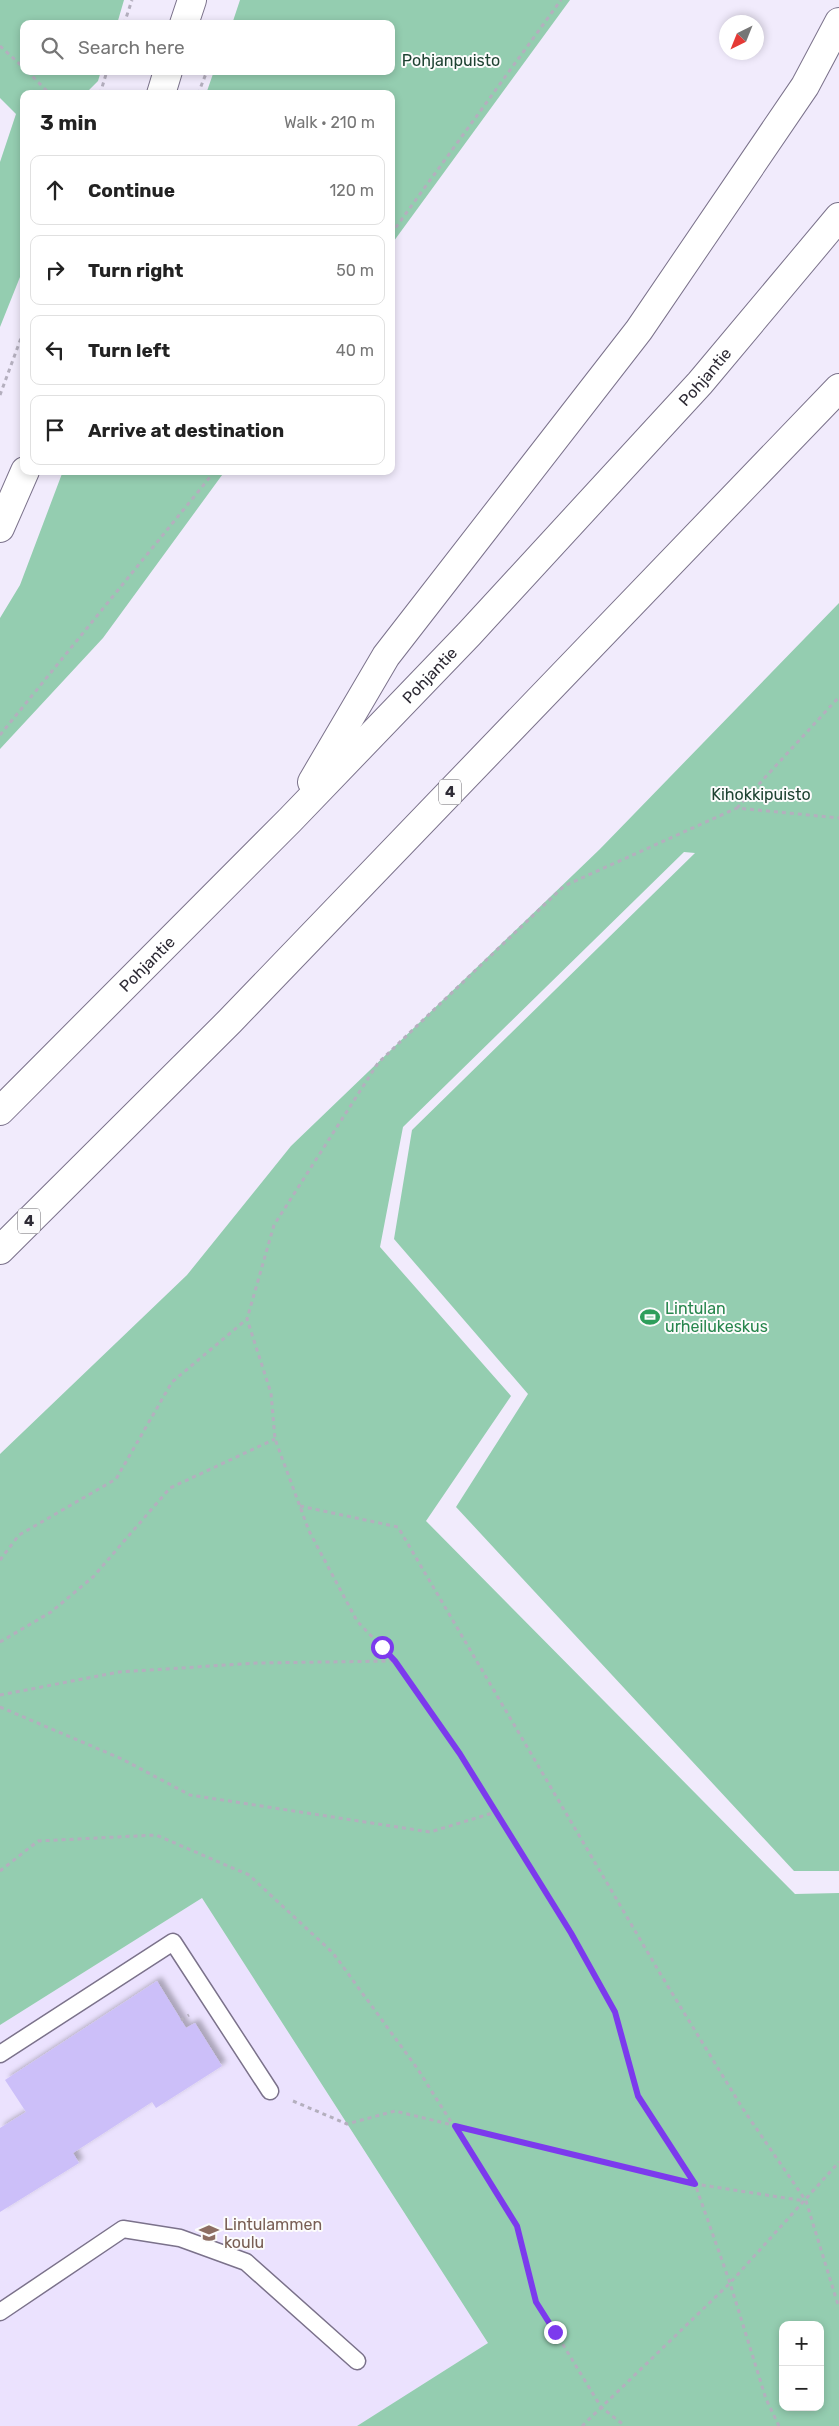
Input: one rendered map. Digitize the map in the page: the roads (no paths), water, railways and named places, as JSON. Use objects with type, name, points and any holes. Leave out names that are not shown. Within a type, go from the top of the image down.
[{"type":"main road","points":[[185,20],[192,0]]},
{"type":"main road","points":[[290,820],[386,656],[639,330],[805,86],[839,22]]},
{"type":"main road","points":[[162,90],[167,75]]},
{"type":"main road","name":"Pohjantie","points":[[0,1111],[290,820],[468,634],[700,383],[839,217]]},
{"type":"main road","name":"4","points":[[0,1250],[230,1021],[839,388]]},
{"type":"main road","points":[[0,528],[23,475]]},
{"type":"lane","points":[[0,2054],[173,1942],[270,2091]]},
{"type":"lane","points":[[0,2312],[123,2229],[180,2238],[246,2262],[357,2361]]},
{"type":"place","name":"Lintulan urheilukeskus","points":[[650,1317]]},
{"type":"place","name":"Lintulammen koulu","points":[[209,2233]]},
{"type":"park label","name":"Pohjanpuisto","points":[[451,60]]},
{"type":"park label","name":"Kihokkipuisto","points":[[761,794]]}]
